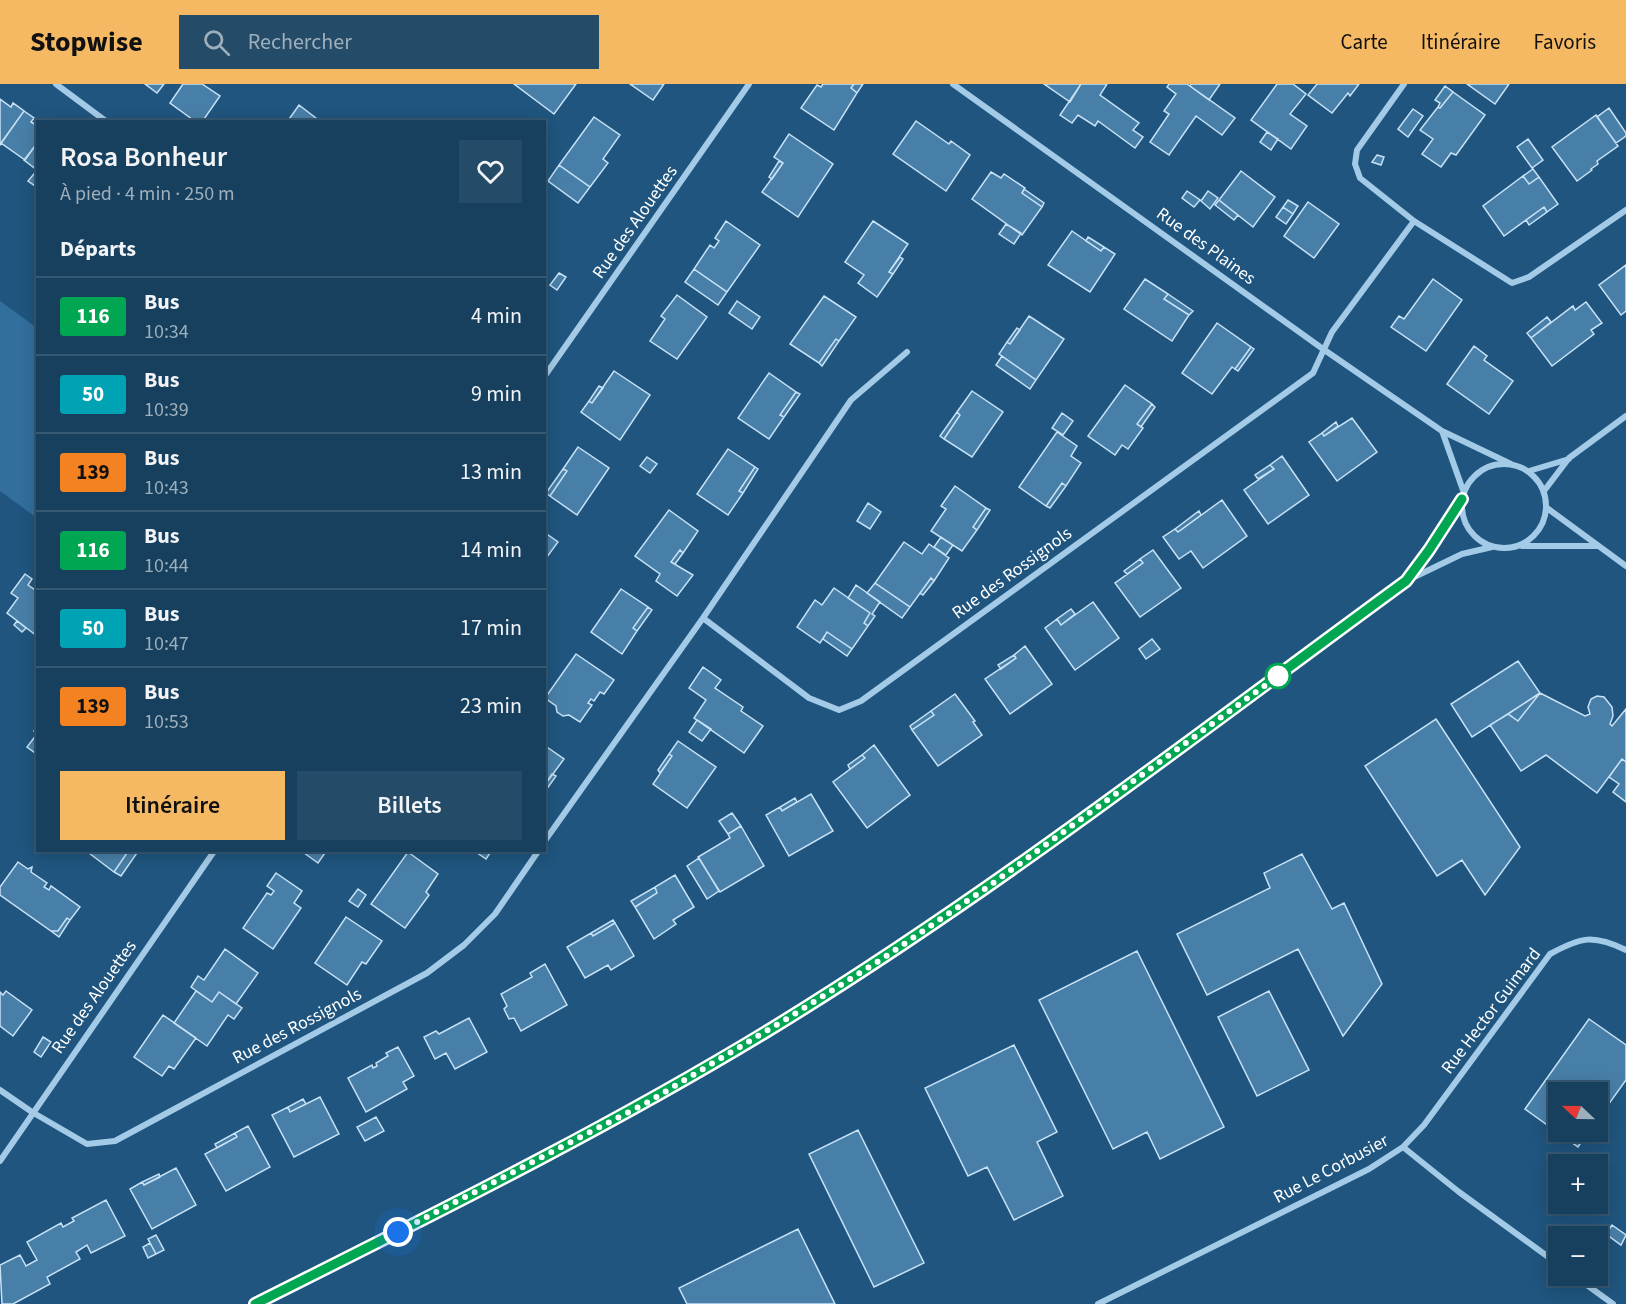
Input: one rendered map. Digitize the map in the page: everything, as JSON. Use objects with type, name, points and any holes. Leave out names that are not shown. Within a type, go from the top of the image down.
[{"type":"street","points":[[56,84],[104,120]]},
{"type":"street","name":"Rue des Alouettes","points":[[546,374],[749,84]]},
{"type":"street","name":"Rue des Plaines","points":[[954,84],[1323,349],[1442,431],[1511,464]]},
{"type":"street","points":[[1404,84],[1357,150],[1355,164],[1360,178],[1414,221],[1512,283],[1529,277],[1626,210]]},
{"type":"street","name":"Rue des Rossignols","points":[[703,618],[809,698],[839,710],[861,701],[1313,373],[1332,332],[1414,221]]},
{"type":"street","points":[[546,840],[703,618],[851,400],[907,352]]},
{"type":"street","points":[[1544,491],[1569,458],[1626,416]]},
{"type":"street","points":[[1442,431],[1463,496],[1462,512],[1465,524],[1481,542],[1502,549],[1521,546],[1597,546]]},
{"type":"street","points":[[1528,471],[1569,458]]},
{"type":"street","points":[[1406,581],[1429,550],[1463,496],[1469,482],[1487,467],[1511,464],[1528,471],[1538,480],[1544,491],[1547,508],[1542,526],[1534,537],[1521,546]]},
{"type":"street","points":[[1547,508],[1626,566]]},
{"type":"street","points":[[255,1304],[638,1108],[775,1027],[882,959],[989,886],[1406,581],[1462,554],[1492,547]]},
{"type":"street","name":"Rue des Alouettes","points":[[0,1161],[214,852]]},
{"type":"street","name":"Rue des Rossignols","points":[[0,1090],[32,1112],[87,1144],[115,1141],[427,973],[465,945],[495,914],[538,852]]},
{"type":"street","name":"Rue Hector Guimard","points":[[1403,1147],[1441,1103],[1550,954],[1571,942],[1589,939],[1610,942],[1626,950]]},
{"type":"street","name":"Rue Le Corbusier","points":[[1098,1304],[1369,1169],[1403,1147],[1459,1192],[1548,1257]]},
{"type":"street","points":[[1588,1286],[1613,1304]]},
{"type":"shaded area","points":[[0,301],[36,327],[36,517],[0,491]]},
{"type":"building","points":[[145,84],[164,84],[157,93]]},
{"type":"building","points":[[183,84],[202,84],[220,96],[203,120],[193,120],[170,103]]},
{"type":"building","points":[[514,84],[576,84],[554,114]]},
{"type":"building","points":[[630,84],[664,84],[653,100]]},
{"type":"building","points":[[823,84],[854,84],[851,88],[857,93],[834,130],[801,108],[817,85],[821,87]]},
{"type":"building","points":[[854,84],[863,84],[857,93],[851,88]]},
{"type":"building","points":[[1044,84],[1081,84],[1070,102]]},
{"type":"building","points":[[1081,84],[1107,84],[1100,95],[1139,123],[1133,130],[1143,137],[1135,148],[1098,121],[1095,126],[1078,115],[1072,123],[1060,115]]},
{"type":"building","points":[[1169,84],[1187,84],[1235,118],[1222,135],[1196,116],[1169,155],[1150,142],[1169,114],[1164,111],[1176,94],[1167,87]]},
{"type":"building","points":[[1191,84],[1220,84],[1209,100],[1190,86]]},
{"type":"building","points":[[1277,84],[1293,84],[1306,94],[1290,114],[1307,126],[1291,149],[1251,120]]},
{"type":"building","points":[[1317,84],[1359,84],[1350,96],[1348,93],[1332,113],[1308,95]]},
{"type":"building","points":[[1467,84],[1509,84],[1495,104]]},
{"type":"building","points":[[1445,86],[1453,92],[1440,108],[1438,107],[1440,103],[1435,100]]},
{"type":"building","points":[[1453,92],[1485,115],[1456,155],[1451,153],[1441,167],[1422,154],[1433,139],[1420,130]]},
{"type":"building","points":[[0,99],[11,107],[13,103],[24,111],[0,145]]},
{"type":"building","points":[[299,105],[318,120],[288,120]]},
{"type":"building","points":[[1609,108],[1626,133],[1626,136],[1616,143],[1597,117]]},
{"type":"building","points":[[1413,109],[1423,116],[1408,137],[1398,129]]},
{"type":"building","points":[[24,111],[34,118],[31,122],[36,125],[36,145],[25,160],[1,143]]},
{"type":"building","points":[[1596,115],[1618,146],[1597,161],[1598,164],[1592,170],[1577,181],[1552,147]]},
{"type":"building","points":[[594,117],[620,135],[603,159],[608,163],[590,187],[559,165]]},
{"type":"building","points":[[916,121],[949,144],[951,141],[970,155],[946,191],[893,154]]},
{"type":"building","points":[[1267,132],[1278,139],[1271,150],[1260,142]]},
{"type":"building","points":[[789,134],[833,164],[798,217],[762,192],[783,163],[774,157]]},
{"type":"building","points":[[1528,139],[1543,160],[1532,168],[1517,147]]},
{"type":"building","points":[[35,146],[36,146],[36,169],[24,160]]},
{"type":"building","points":[[1377,155],[1384,157],[1381,165],[1372,162]]},
{"type":"building","points":[[779,161],[783,163],[772,179],[769,177]]},
{"type":"building","points":[[559,165],[590,187],[578,203],[548,181]]},
{"type":"building","points":[[1533,169],[1539,177],[1529,184],[1523,176]]},
{"type":"building","points":[[36,171],[36,187],[28,181]]},
{"type":"building","points":[[1241,171],[1275,197],[1253,227],[1219,200]]},
{"type":"building","points":[[991,172],[1001,178],[1004,174],[1025,188],[1022,193],[1042,207],[1022,235],[972,199]]},
{"type":"building","points":[[1523,176],[1529,184],[1539,177],[1558,204],[1547,212],[1544,207],[1504,236],[1483,206]]},
{"type":"building","points":[[1024,189],[1044,203],[1042,207],[1022,193]]},
{"type":"building","points":[[1187,191],[1200,200],[1194,207],[1182,198]]},
{"type":"building","points":[[1208,191],[1218,198],[1210,209],[1201,201]]},
{"type":"building","points":[[1219,200],[1238,215],[1234,220],[1215,205]]},
{"type":"building","points":[[1288,200],[1298,206],[1293,214],[1283,207]]},
{"type":"building","points":[[1308,202],[1339,224],[1314,258],[1284,236]]},
{"type":"building","points":[[1283,207],[1293,214],[1286,224],[1276,217]]},
{"type":"building","points":[[1544,207],[1547,212],[1529,225],[1526,220]]},
{"type":"building","points":[[726,221],[760,245],[727,292],[694,269],[710,245],[714,248],[719,241],[715,238]]},
{"type":"building","points":[[873,221],[908,244],[889,272],[893,274],[877,297],[858,283],[864,275],[845,262]]},
{"type":"building","points":[[1006,224],[1021,233],[1014,244],[999,234]]},
{"type":"building","points":[[1072,231],[1101,251],[1104,247],[1115,254],[1090,292],[1048,265]]},
{"type":"building","points":[[1088,237],[1104,247],[1101,251],[1086,241]]},
{"type":"building","points":[[900,257],[903,259],[893,274],[889,272]]},
{"type":"building","points":[[1626,265],[1626,311],[1621,315],[1599,285]]},
{"type":"building","points":[[694,269],[727,292],[718,305],[685,282]]},
{"type":"building","points":[[559,273],[566,277],[557,290],[550,285]]},
{"type":"building","points":[[1145,279],[1168,294],[1164,299],[1189,315],[1172,341],[1124,309]]},
{"type":"building","points":[[1433,279],[1462,300],[1426,351],[1391,327],[1399,316],[1404,319]]},
{"type":"building","points":[[1168,294],[1193,311],[1189,315],[1164,299]]},
{"type":"building","points":[[677,295],[707,317],[677,359],[650,341],[665,319],[661,316]]},
{"type":"building","points":[[824,296],[856,317],[819,363],[790,344]]},
{"type":"building","points":[[737,301],[760,317],[752,329],[729,313]]},
{"type":"building","points":[[1586,302],[1602,323],[1591,330],[1594,334],[1552,366],[1531,338],[1573,306],[1575,310]]},
{"type":"building","points":[[1029,316],[1064,339],[1036,380],[999,354],[1007,342],[1010,344]]},
{"type":"building","points":[[1547,317],[1551,322],[1531,338],[1527,333]]},
{"type":"building","points":[[1217,323],[1251,347],[1235,369],[1232,367],[1212,394],[1182,373]]},
{"type":"building","points":[[1017,328],[1020,330],[1010,344],[1007,342]]},
{"type":"building","points":[[836,339],[839,341],[822,366],[819,363]]},
{"type":"building","points":[[1474,346],[1487,356],[1484,360],[1513,381],[1489,414],[1447,384]]},
{"type":"building","points":[[1251,347],[1254,349],[1238,371],[1235,369]]},
{"type":"building","points":[[1002,356],[1036,380],[1030,389],[996,365]]},
{"type":"building","points":[[614,371],[650,395],[620,440],[581,412],[589,401],[592,403]]},
{"type":"building","points":[[769,373],[796,392],[780,415],[784,417],[769,439],[738,418]]},
{"type":"building","points":[[1125,385],[1152,404],[1137,424],[1143,428],[1128,449],[1122,445],[1115,455],[1088,436]]},
{"type":"building","points":[[599,386],[603,388],[592,403],[589,401]]},
{"type":"building","points":[[972,391],[1003,412],[972,457],[944,439],[960,415],[957,412]]},
{"type":"building","points":[[796,392],[800,394],[784,417],[780,415]]},
{"type":"building","points":[[1152,404],[1155,407],[1141,427],[1137,424]]},
{"type":"building","points":[[957,412],[960,415],[944,439],[940,436]]},
{"type":"building","points":[[1062,413],[1073,421],[1063,435],[1052,428]]},
{"type":"building","points":[[1352,418],[1377,452],[1337,481],[1309,442],[1322,433],[1324,436]]},
{"type":"building","points":[[1336,422],[1338,426],[1324,436],[1322,433]]},
{"type":"building","points":[[1057,432],[1077,446],[1071,456],[1081,463],[1066,486],[1062,483],[1046,506],[1019,487]]},
{"type":"building","points":[[578,447],[609,468],[577,515],[550,496],[567,471],[563,469]]},
{"type":"building","points":[[728,449],[755,467],[739,491],[743,493],[728,515],[697,494]]},
{"type":"building","points":[[1282,456],[1309,495],[1268,524],[1244,490],[1274,469],[1270,465]]},
{"type":"building","points":[[647,457],[657,464],[650,473],[640,466]]},
{"type":"building","points":[[1270,465],[1274,469],[1258,479],[1255,475]]},
{"type":"building","points":[[755,467],[758,469],[743,493],[739,491]]},
{"type":"building","points":[[563,469],[567,471],[550,496],[546,493]]},
{"type":"building","points":[[1062,483],[1066,486],[1050,508],[1046,506]]},
{"type":"building","points":[[955,486],[986,508],[973,527],[977,530],[962,551],[931,531],[946,509],[941,506]]},
{"type":"building","points":[[1222,500],[1247,536],[1203,568],[1191,551],[1179,559],[1163,537],[1175,529],[1178,532]]},
{"type":"building","points":[[868,503],[881,512],[870,529],[857,521]]},
{"type":"building","points":[[986,508],[990,510],[977,530],[973,527]]},
{"type":"building","points":[[669,510],[698,531],[683,553],[680,550],[671,562],[693,575],[677,596],[656,581],[660,574],[635,556]]},
{"type":"building","points":[[1199,511],[1201,515],[1178,532],[1175,529]]},
{"type":"building","points":[[546,533],[558,542],[546,558]]},
{"type":"building","points":[[941,537],[953,545],[946,555],[934,547]]},
{"type":"building","points":[[904,542],[922,554],[929,544],[949,558],[934,581],[931,578],[910,607],[875,583]]},
{"type":"building","points":[[680,550],[683,553],[675,564],[671,562]]},
{"type":"building","points":[[1153,550],[1181,588],[1140,617],[1115,583],[1143,563],[1140,559]]},
{"type":"building","points":[[1140,559],[1143,563],[1127,574],[1124,571]]},
{"type":"building","points":[[25,574],[32,579],[28,585],[36,591],[36,635],[7,613],[18,598],[11,593]]},
{"type":"building","points":[[931,578],[934,581],[923,595],[920,593]]},
{"type":"building","points":[[875,583],[910,607],[902,618],[867,593]]},
{"type":"building","points":[[856,585],[880,602],[868,626],[864,623],[870,613],[848,598]]},
{"type":"building","points":[[834,588],[870,613],[864,623],[868,626],[852,649],[827,632],[820,643],[797,627],[815,600],[822,605]]},
{"type":"building","points":[[621,589],[648,607],[633,628],[637,631],[622,654],[591,632]]},
{"type":"building","points":[[1093,602],[1119,638],[1075,670],[1045,628],[1057,619],[1061,625]]},
{"type":"building","points":[[648,607],[652,610],[637,631],[633,628]]},
{"type":"building","points":[[1071,609],[1075,614],[1061,625],[1057,619]]},
{"type":"building","points":[[17,621],[26,628],[22,632],[14,625]]},
{"type":"building","points":[[827,632],[852,649],[847,656],[823,639]]},
{"type":"building","points":[[1152,639],[1160,649],[1146,659],[1139,649]]},
{"type":"building","points":[[1025,646],[1052,684],[1010,714],[985,679],[1016,658],[1014,655]]},
{"type":"building","points":[[576,654],[614,680],[604,694],[600,692],[594,701],[591,699],[588,703],[592,705],[580,722],[569,715],[563,716],[557,712],[556,706],[546,697]]},
{"type":"building","points":[[1014,655],[1016,658],[1001,669],[998,665]]},
{"type":"building","points":[[1518,661],[1540,693],[1472,737],[1451,704]]},
{"type":"building","points":[[703,667],[721,680],[715,688],[743,707],[741,711],[763,726],[744,753],[694,718],[706,700],[689,688]]},
{"type":"building","points":[[1540,693],[1585,716],[1590,714],[1588,707],[1591,699],[1597,696],[1604,697],[1612,707],[1613,716],[1610,724],[1612,726],[1626,709],[1626,762],[1622,759],[1597,793],[1546,755],[1521,771],[1490,725],[1508,714],[1518,721]]},
{"type":"building","points":[[1540,693],[1518,721],[1508,714]]},
{"type":"building","points":[[955,694],[975,721],[973,722],[982,735],[938,766],[912,730],[934,715],[931,711]]},
{"type":"building","points":[[931,711],[934,715],[912,730],[910,726]]},
{"type":"building","points":[[1436,719],[1520,847],[1485,895],[1462,860],[1437,876],[1365,766]]},
{"type":"building","points":[[697,720],[711,729],[702,741],[689,732]]},
{"type":"building","points":[[36,735],[36,754],[27,747]]},
{"type":"building","points":[[678,741],[716,767],[687,808],[653,784],[672,756],[669,754]]},
{"type":"building","points":[[874,745],[910,795],[867,828],[833,782],[865,758],[862,755]]},
{"type":"building","points":[[546,746],[564,759],[546,783]]},
{"type":"building","points":[[669,754],[672,756],[660,773],[658,770]]},
{"type":"building","points":[[862,755],[865,758],[850,769],[848,765]]},
{"type":"building","points":[[1622,759],[1626,762],[1626,802],[1613,792],[1619,784],[1609,777]]},
{"type":"building","points":[[552,774],[556,776],[546,790],[546,783]]},
{"type":"building","points":[[811,794],[833,831],[789,856],[766,815],[780,807],[782,811]]},
{"type":"building","points":[[795,798],[797,802],[782,811],[780,807]]},
{"type":"building","points":[[732,813],[741,826],[728,834],[719,821]]},
{"type":"building","points":[[741,826],[764,866],[720,892],[698,857],[730,838],[728,834]]},
{"type":"building","points":[[88,852],[128,852],[114,872]]},
{"type":"building","points":[[128,852],[138,852],[121,876],[114,872]]},
{"type":"building","points":[[303,852],[326,852],[318,863]]},
{"type":"building","points":[[408,852],[438,874],[426,892],[429,895],[405,928],[371,904]]},
{"type":"building","points":[[476,852],[491,852],[486,859]]},
{"type":"building","points":[[1302,854],[1332,909],[1344,903],[1382,984],[1343,1036],[1298,949],[1207,995],[1177,934],[1270,888],[1264,873]]},
{"type":"building","points":[[699,858],[719,891],[707,899],[687,866]]},
{"type":"building","points":[[18,862],[28,869],[32,867],[31,872],[47,883],[44,887],[49,890],[51,886],[80,907],[70,920],[67,918],[58,931],[51,931],[0,895],[0,887]]},
{"type":"building","points":[[276,873],[302,891],[294,903],[301,908],[273,949],[243,928],[267,893],[271,895],[274,891],[267,886]]},
{"type":"building","points":[[675,875],[694,907],[673,920],[676,924],[654,939],[635,907],[657,893],[655,887]]},
{"type":"building","points":[[655,887],[657,893],[635,907],[631,901]]},
{"type":"building","points":[[358,889],[366,895],[358,907],[349,901]]},
{"type":"building","points":[[346,917],[382,941],[366,964],[362,962],[347,985],[315,963]]},
{"type":"building","points":[[67,918],[70,920],[59,937],[51,931],[58,931]]},
{"type":"building","points":[[613,920],[615,923],[593,936],[591,933]]},
{"type":"building","points":[[615,923],[634,956],[611,970],[608,965],[585,978],[567,947]]},
{"type":"building","points":[[225,949],[258,973],[236,1004],[219,992],[212,1002],[191,987],[198,976],[204,980]]},
{"type":"building","points":[[1137,951],[1224,1127],[1160,1159],[1147,1132],[1113,1149],[1039,1000]]},
{"type":"building","points":[[545,964],[567,1005],[521,1031],[514,1018],[509,1019],[504,1009],[507,1006],[501,994],[532,977],[530,973]]},
{"type":"building","points":[[6,991],[32,1010],[13,1036],[0,1026],[0,992],[3,995]]},
{"type":"building","points":[[196,991],[212,1002],[219,992],[242,1008],[234,1019],[228,1015],[207,1046],[174,1023]]},
{"type":"building","points":[[1269,991],[1309,1070],[1257,1096],[1218,1017]]},
{"type":"building","points":[[163,1015],[196,1038],[174,1069],[169,1066],[162,1076],[134,1057]]},
{"type":"building","points":[[469,1018],[487,1052],[455,1069],[446,1053],[435,1059],[424,1037],[436,1031],[439,1034]]},
{"type":"building","points":[[1589,1019],[1626,1045],[1626,1080],[1608,1105],[1608,1082],[1548,1082],[1548,1125],[1525,1109]]},
{"type":"building","points":[[43,1037],[51,1042],[41,1057],[34,1052]]},
{"type":"building","points":[[1014,1045],[1057,1132],[1037,1142],[1063,1196],[1014,1220],[987,1167],[968,1176],[925,1088]]},
{"type":"building","points":[[398,1047],[414,1076],[403,1082],[407,1089],[366,1112],[348,1078],[372,1065],[373,1068],[377,1066],[376,1063],[388,1056],[386,1053]]},
{"type":"building","points":[[320,1097],[339,1134],[294,1157],[272,1115],[288,1107],[290,1112]]},
{"type":"building","points":[[303,1099],[306,1104],[290,1112],[288,1107]]},
{"type":"building","points":[[376,1117],[384,1131],[365,1141],[357,1127]]},
{"type":"building","points":[[248,1126],[270,1167],[226,1191],[205,1154],[237,1137],[235,1133]]},
{"type":"building","points":[[858,1130],[924,1263],[874,1287],[809,1154]]},
{"type":"building","points":[[235,1133],[237,1137],[217,1148],[215,1144]]},
{"type":"building","points":[[1571,1142],[1581,1142],[1578,1147]]},
{"type":"building","points":[[176,1168],[196,1205],[152,1229],[130,1189],[142,1182],[144,1185]]},
{"type":"building","points":[[159,1174],[160,1177],[144,1185],[142,1182]]},
{"type":"building","points":[[106,1200],[125,1236],[91,1253],[87,1245],[76,1252],[80,1259],[47,1277],[50,1284],[13,1304],[2,1304],[0,1265],[20,1255],[26,1266],[37,1260],[27,1242],[61,1223],[63,1227],[74,1221],[72,1218]]},
{"type":"building","points":[[1612,1225],[1626,1235],[1621,1245],[1608,1235]]},
{"type":"building","points":[[798,1229],[835,1304],[687,1304],[679,1288]]},
{"type":"building","points":[[156,1235],[164,1250],[156,1254],[148,1239]]},
{"type":"building","points":[[150,1243],[156,1254],[148,1258],[143,1247]]},
{"type":"bus line","name":"116","points":[[255,1304],[540,1160],[648,1102],[775,1027],[882,959],[989,886],[1406,581],[1462,499]]},
{"type":"route","points":[[398,1232],[648,1102],[775,1027],[882,959],[989,886],[1278,676]]}]
